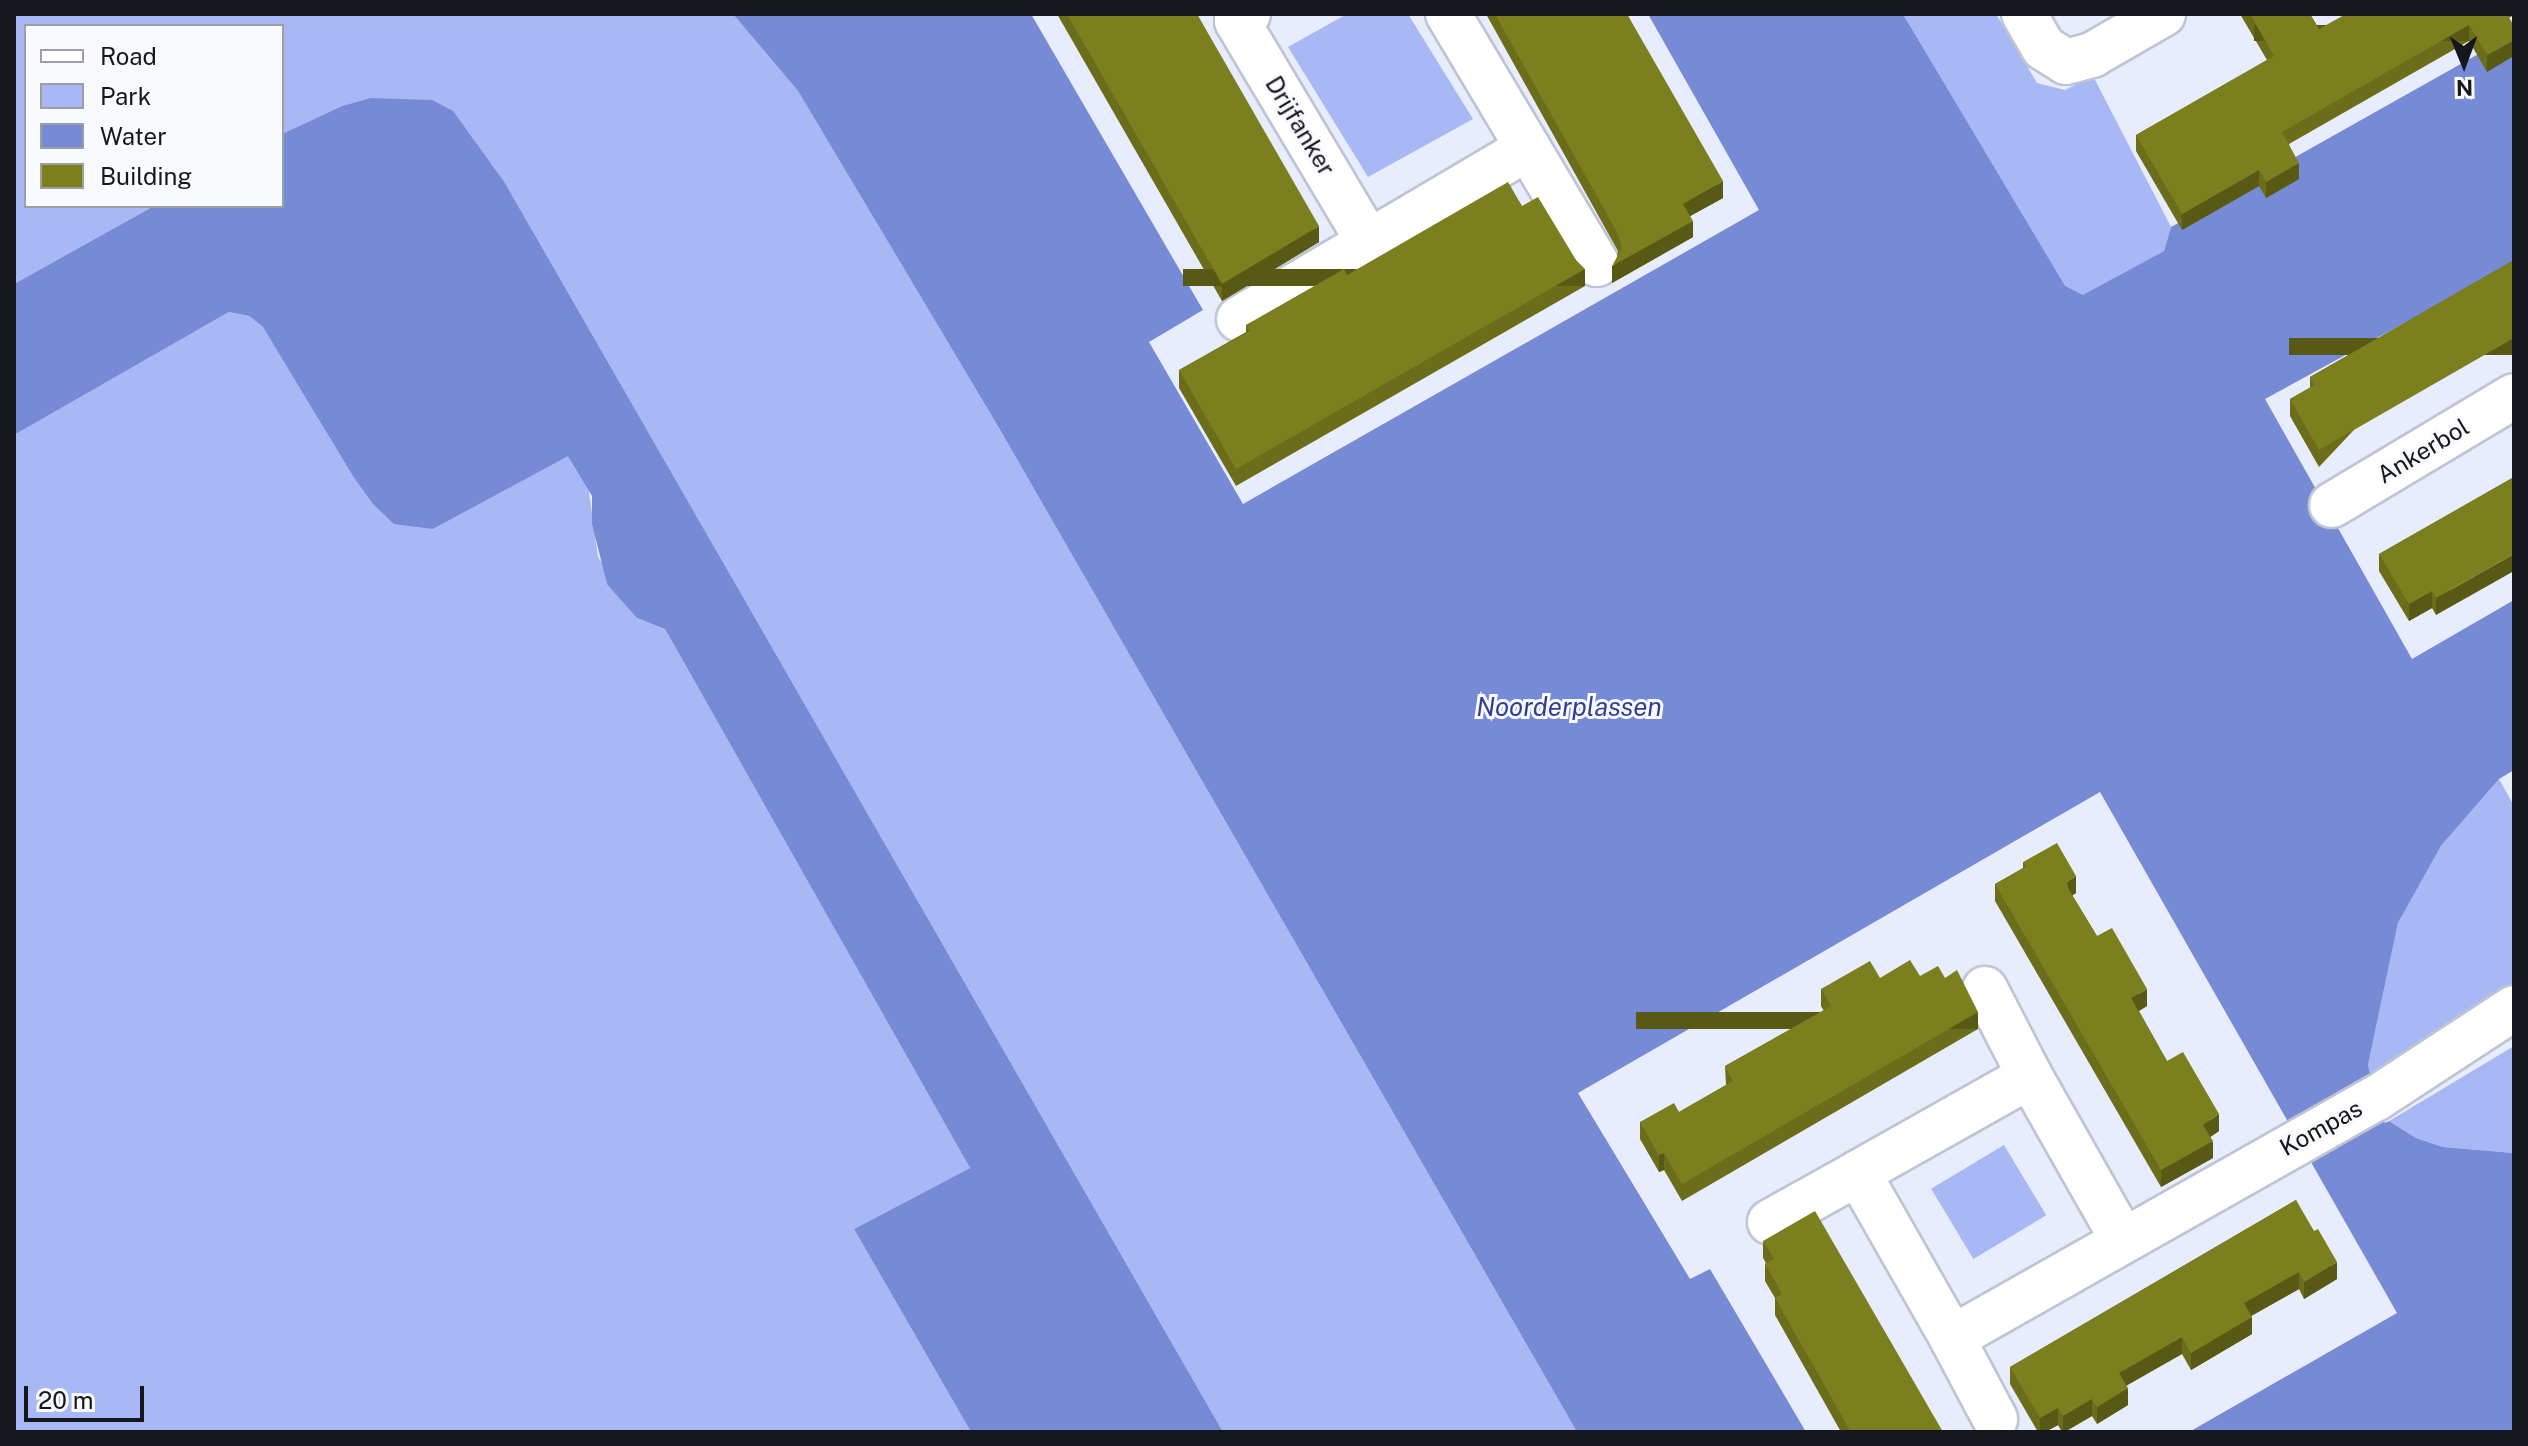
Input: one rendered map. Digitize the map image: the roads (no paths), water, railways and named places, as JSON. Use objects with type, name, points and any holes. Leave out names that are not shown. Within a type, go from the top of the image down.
[{"type":"street","points":[[1448,14],[1597,264]]},
{"type":"street","points":[[2034,31],[2066,62],[2079,59],[2163,14]]},
{"type":"street","name":"Drijfanker","points":[[1239,16],[1369,242]]},
{"type":"street","points":[[1239,319],[1528,148]]},
{"type":"street","name":"Ankerbol","points":[[2332,505],[2514,396]]},
{"type":"street","points":[[1985,989],[2030,1076],[2123,1240]]},
{"type":"street","name":"Kompas","points":[[1952,1338],[2375,1099],[2514,1008]]},
{"type":"street","points":[[1770,1222],[2030,1076]]},
{"type":"street","points":[[1858,1173],[1995,1419]]},
{"type":"water","name":"Noorderplassen","points":[[733,14],[1031,14],[1203,310],[1149,342],[1243,504],[1759,210],[1648,14],[1903,14],[2065,286],[2083,295],[2164,251],[2171,227],[2514,34],[2514,263],[2265,399],[2412,659],[2514,600],[2514,770],[2499,779],[2441,846],[2398,923],[2368,1065],[2372,1080],[2364,1085],[2385,1123],[2389,1121],[2416,1138],[2443,1147],[2514,1153],[2514,1432],[2189,1432],[2397,1313],[2100,792],[1578,1093],[1690,1279],[1710,1269],[1806,1432],[1577,1432],[999,428],[798,91]]},
{"type":"water","points":[[370,98],[432,100],[453,111],[505,183],[1223,1432],[971,1432],[854,1229],[970,1168],[665,629],[637,618],[607,584],[592,524],[592,496],[568,456],[433,529],[394,524],[373,504],[353,476],[263,327],[249,316],[229,312],[14,435],[14,284],[150,208],[284,208],[284,133],[342,106]]}]
